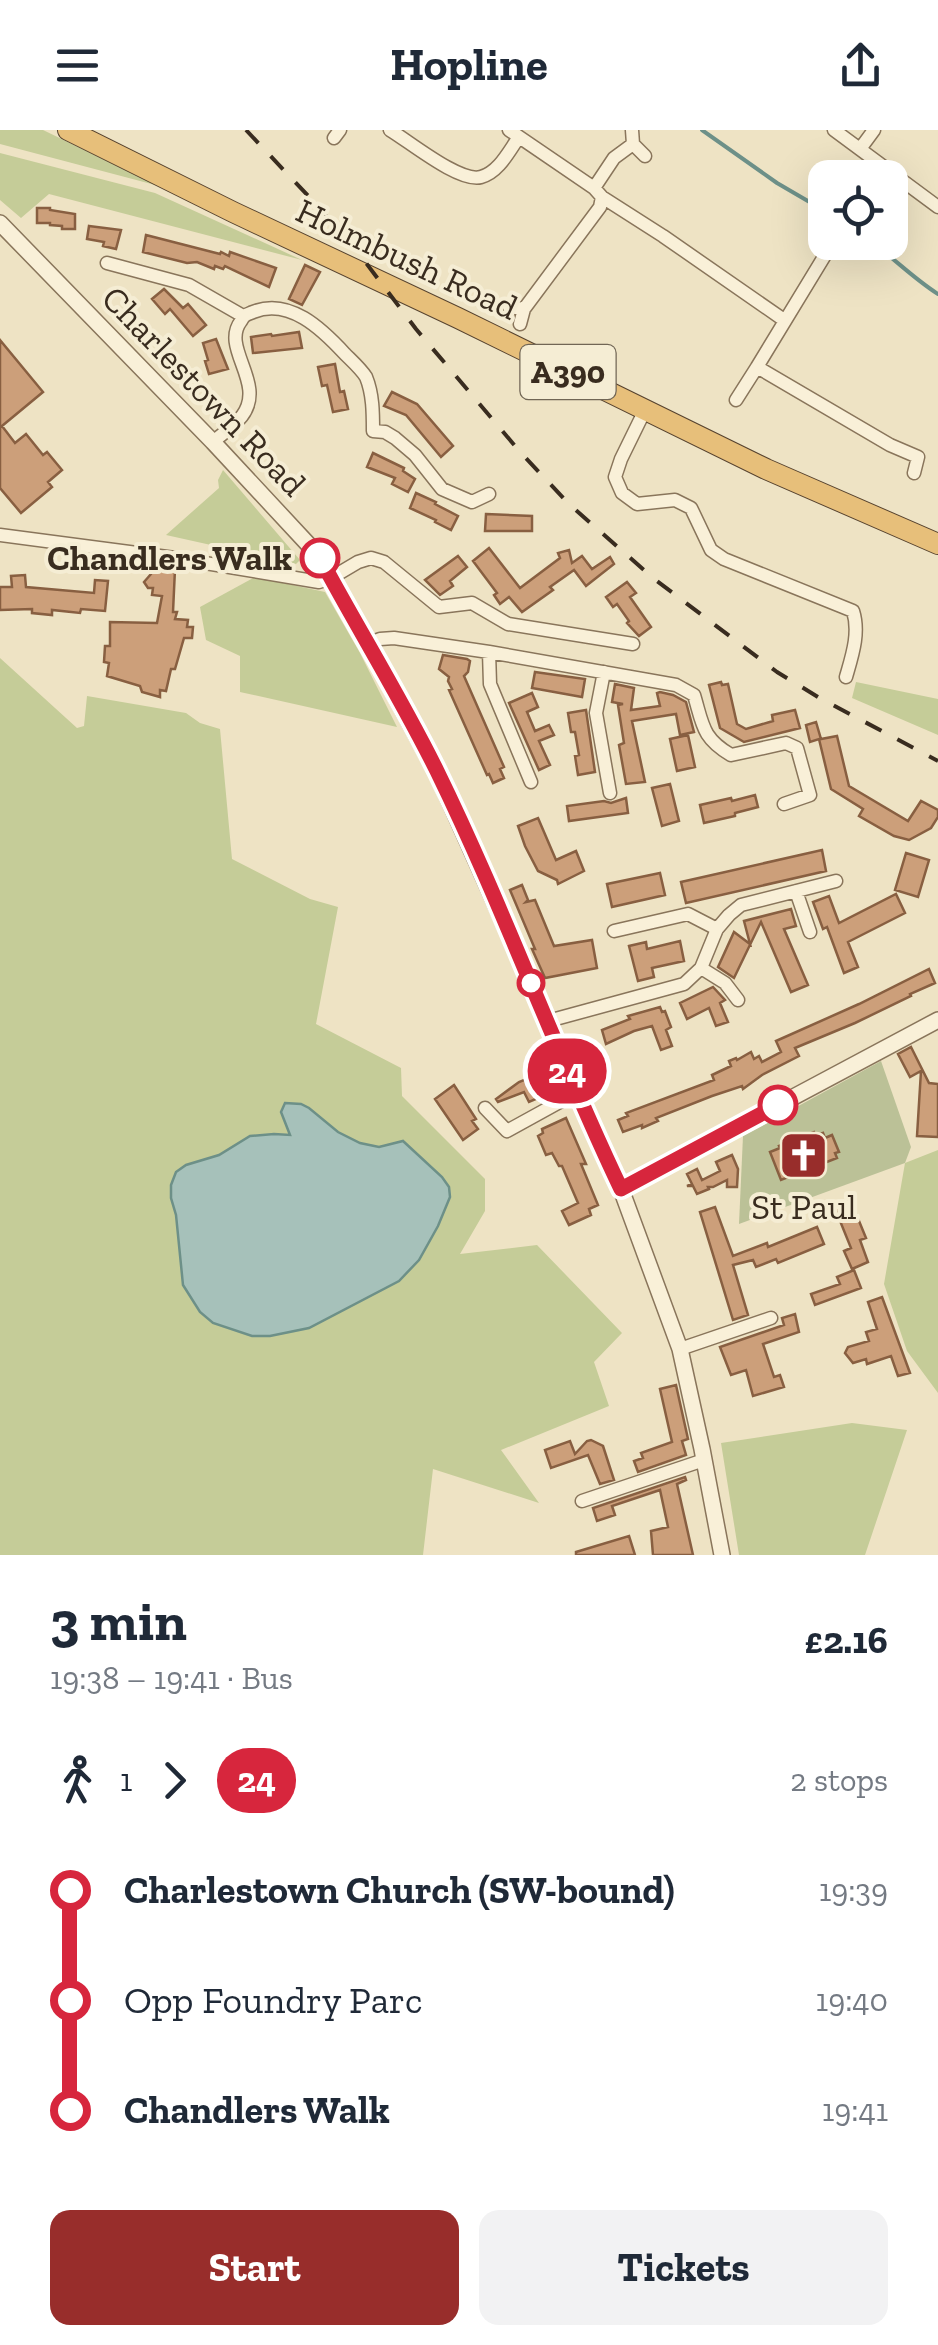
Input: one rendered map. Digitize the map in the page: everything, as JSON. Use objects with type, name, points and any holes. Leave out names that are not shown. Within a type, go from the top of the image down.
[{"type":"highway","name":"Holmbush Road","points":[[68,130],[766,470],[938,544]]},
{"type":"street","points":[[390,130],[462,176],[480,178],[498,167],[514,133],[784,320]]},
{"type":"street","points":[[834,130],[870,160]]},
{"type":"street","points":[[860,150],[874,130]]},
{"type":"street","points":[[520,324],[524,309],[600,207],[598,192],[614,158],[633,137],[646,156]]},
{"type":"street","points":[[908,188],[938,206]]},
{"type":"street","name":"Charlestown Road","points":[[0,223],[318,556],[436,770],[621,1189],[680,1349],[722,1555]]},
{"type":"street","points":[[736,400],[822,260]]},
{"type":"street","points":[[106,262],[189,285],[244,316]]},
{"type":"street","points":[[509,307],[524,309]]},
{"type":"street","points":[[213,442],[244,414],[252,391],[235,340],[237,326],[244,316],[264,308],[283,309],[304,317],[328,335],[365,375],[373,403],[373,431],[385,432],[415,454],[442,490],[472,502],[489,494]]},
{"type":"street","points":[[757,366],[918,457],[914,472]]},
{"type":"street","points":[[645,410],[615,478],[622,493],[637,504],[675,500],[691,508],[711,550],[724,560],[852,612],[856,623],[846,677]]},
{"type":"street","points":[[0,535],[319,582],[370,558],[384,562],[439,608],[472,603],[508,624],[633,644]]},
{"type":"street","points":[[367,644],[380,638],[394,638],[676,685],[694,695],[705,732],[714,745],[731,755],[786,744],[797,748],[810,795],[784,804]]},
{"type":"street","points":[[489,652],[490,684],[531,782]]},
{"type":"street","points":[[604,672],[596,713],[610,792]]},
{"type":"street","points":[[548,1021],[684,984],[701,968],[717,929],[741,905],[836,881]]},
{"type":"street","points":[[796,891],[810,932]]},
{"type":"street","points":[[614,931],[688,914],[717,929]]},
{"type":"street","points":[[701,968],[724,983],[738,1000]]},
{"type":"street","points":[[621,1189],[938,1020]]},
{"type":"street","points":[[485,1108],[507,1131],[576,1093]]},
{"type":"street","points":[[680,1349],[772,1318]]},
{"type":"street","points":[[582,1501],[704,1460]]},
{"type":"green space","points":[[0,130],[43,130],[159,186],[0,144]]},
{"type":"green space","points":[[0,153],[155,193],[302,260],[49,194],[21,218],[0,200]]},
{"type":"green space","points":[[223,470],[300,560],[296,564],[166,535],[219,488]]},
{"type":"green space","points":[[255,577],[325,592],[397,727],[240,692],[240,656],[206,640],[200,607]]},
{"type":"green space","points":[[0,658],[77,728],[84,726],[87,696],[186,713],[200,723],[220,729],[232,859],[310,899],[338,907],[316,1024],[401,1068],[402,1096],[485,1179],[485,1211],[460,1254],[537,1245],[622,1333],[594,1362],[609,1406],[501,1450],[539,1503],[433,1469],[423,1555],[0,1555]],"holes":[[[309,1108],[360,1144],[382,1147],[403,1141],[442,1177],[399,1281],[309,1328],[200,1312],[183,1285],[171,1198],[186,1165],[219,1155],[250,1136],[291,1135]]]},
{"type":"green space","points":[[856,682],[938,699],[938,735],[852,698]]},
{"type":"green space","points":[[881,1061],[911,1147],[905,1163],[739,1224],[743,1136]]},
{"type":"green space","points":[[938,1150],[938,1393],[907,1351],[884,1284],[905,1163]]},
{"type":"green space","points":[[852,1423],[907,1430],[865,1555],[739,1555],[721,1443]]},
{"type":"water","points":[[285,1103],[309,1108],[338,1132],[360,1143],[379,1147],[403,1141],[442,1177],[450,1197],[419,1260],[399,1281],[309,1328],[252,1336],[213,1323],[200,1312],[183,1285],[171,1185],[176,1172],[186,1165],[219,1155],[250,1136],[290,1135],[281,1112]]},
{"type":"building","points":[[37,208],[75,214],[75,229],[37,223]]},
{"type":"building","points":[[89,226],[121,230],[116,249],[87,239]]},
{"type":"building","points":[[146,235],[229,256],[230,252],[276,268],[269,287],[225,266],[214,269],[143,252]]},
{"type":"building","points":[[305,265],[320,272],[302,305],[289,299]]},
{"type":"building","points":[[164,289],[183,308],[188,304],[206,325],[193,336],[170,309],[165,314],[152,299]]},
{"type":"building","points":[[299,332],[302,348],[253,353],[251,337]]},
{"type":"building","points":[[216,339],[228,369],[209,374],[203,343]]},
{"type":"building","points":[[0,340],[43,392],[2,426],[15,443],[26,434],[62,470],[48,482],[52,487],[21,513],[0,488]]},
{"type":"building","points":[[335,364],[348,409],[333,412],[318,367]]},
{"type":"building","points":[[392,392],[417,404],[453,446],[441,457],[406,415],[384,406]]},
{"type":"building","points":[[373,453],[404,468],[415,479],[408,492],[392,484],[395,478],[367,467]]},
{"type":"building","points":[[416,493],[458,516],[451,530],[410,508]]},
{"type":"building","points":[[486,514],[532,516],[532,531],[485,531]]},
{"type":"building","points":[[489,548],[520,588],[560,558],[558,553],[569,550],[572,563],[582,556],[592,569],[610,557],[614,564],[586,586],[574,570],[522,612],[509,597],[500,604],[494,595],[497,593],[473,561]]},
{"type":"building","points":[[458,556],[467,567],[450,581],[453,586],[440,595],[425,580]]},
{"type":"building","points":[[152,569],[175,569],[175,619],[188,620],[187,627],[193,627],[192,638],[184,638],[175,669],[171,669],[166,691],[160,690],[160,697],[107,676],[109,663],[104,662],[105,646],[110,646],[110,622],[157,623],[162,596],[152,595],[153,588],[144,582]]},
{"type":"building","points":[[25,575],[26,587],[94,593],[95,580],[108,581],[105,611],[52,610],[52,615],[32,613],[32,609],[0,610],[0,587],[12,587],[11,576]]},
{"type":"building","points":[[627,582],[636,593],[630,597],[651,627],[639,636],[617,604],[613,607],[606,597]]},
{"type":"building","points":[[443,655],[470,661],[464,676],[504,767],[500,769],[504,778],[493,783],[449,690],[449,677],[439,669]]},
{"type":"building","points":[[535,672],[585,679],[582,697],[532,688]]},
{"type":"building","points":[[615,684],[634,688],[631,710],[660,706],[660,692],[686,702],[694,732],[680,735],[676,714],[632,721],[645,782],[626,784],[619,745],[624,743],[618,705],[623,704],[612,702]]},
{"type":"building","points":[[728,684],[737,724],[746,729],[773,721],[772,715],[795,710],[800,728],[744,742],[720,728],[709,685]]},
{"type":"building","points":[[532,693],[538,707],[527,712],[535,731],[549,725],[554,735],[539,741],[550,765],[539,770],[509,703]]},
{"type":"building","points":[[586,710],[595,772],[578,775],[575,756],[579,755],[568,713]]},
{"type":"building","points":[[816,722],[821,739],[837,736],[849,786],[908,821],[921,801],[938,810],[931,828],[909,840],[859,816],[863,809],[831,789],[819,739],[810,742],[806,725]]},
{"type":"building","points":[[688,735],[695,767],[677,771],[670,739]]},
{"type":"building","points":[[670,784],[679,821],[662,826],[652,788]]},
{"type":"building","points":[[755,795],[758,807],[704,823],[700,805]]},
{"type":"building","points":[[626,798],[628,813],[569,821],[567,806]]},
{"type":"building","points":[[538,818],[556,860],[576,851],[584,871],[558,884],[538,871],[518,826]]},
{"type":"building","points":[[822,850],[826,871],[686,903],[681,882]]},
{"type":"building","points":[[906,853],[929,860],[918,897],[895,890]]},
{"type":"building","points":[[660,873],[665,895],[612,907],[607,884]]},
{"type":"building","points":[[522,885],[526,902],[535,900],[554,946],[592,940],[597,968],[545,978],[510,890]]},
{"type":"building","points":[[896,894],[905,913],[848,942],[858,967],[844,973],[813,902],[829,896],[839,923]]},
{"type":"building","points":[[791,909],[796,926],[784,929],[808,985],[791,992],[761,922],[734,978],[718,967],[734,932],[750,944],[744,921]]},
{"type":"building","points":[[680,941],[684,961],[652,968],[654,977],[638,981],[629,946],[646,942],[647,949]]},
{"type":"building","points":[[929,969],[935,983],[795,1048],[799,1056],[743,1089],[742,1086],[712,1096],[656,1118],[658,1121],[642,1128],[623,1132],[618,1120],[628,1116],[626,1113],[714,1080],[712,1075],[731,1066],[729,1061],[751,1052],[754,1059],[759,1056],[762,1062],[781,1052],[776,1041]]},
{"type":"building","points":[[713,987],[725,1000],[720,1003],[728,1022],[716,1026],[709,1008],[687,1019],[680,1003]]},
{"type":"building","points":[[660,1007],[671,1027],[666,1030],[672,1046],[661,1050],[652,1026],[606,1044],[602,1030],[630,1019],[628,1016]]},
{"type":"building","points":[[911,1047],[929,1083],[938,1084],[938,1137],[917,1136],[921,1071],[910,1077],[898,1054]]},
{"type":"building","points":[[536,1075],[545,1095],[529,1102],[524,1092],[498,1102],[496,1099],[519,1082]]},
{"type":"building","points":[[454,1085],[476,1119],[472,1121],[478,1129],[463,1140],[435,1099]]},
{"type":"building","points":[[566,1118],[598,1205],[589,1209],[591,1215],[569,1225],[562,1211],[578,1203],[562,1166],[552,1153],[546,1155],[538,1136],[542,1129]]},
{"type":"building","name":"St Paul","points":[[814,1132],[816,1136],[823,1133],[825,1138],[832,1135],[839,1152],[835,1153],[837,1158],[781,1180],[770,1152]]},
{"type":"building","points":[[732,1155],[738,1169],[737,1187],[727,1187],[727,1180],[697,1194],[693,1186],[687,1186],[692,1184],[687,1174],[697,1169],[702,1180],[720,1171],[716,1162]]},
{"type":"building","points":[[850,1199],[866,1238],[860,1240],[868,1262],[852,1269],[844,1251],[851,1248],[834,1206]]},
{"type":"building","points":[[715,1207],[733,1256],[817,1227],[824,1244],[778,1263],[776,1259],[756,1267],[753,1260],[733,1265],[748,1315],[733,1320],[700,1212]]},
{"type":"building","points":[[854,1270],[861,1288],[815,1305],[811,1294],[840,1284],[837,1277]]},
{"type":"building","points":[[882,1297],[910,1373],[898,1376],[891,1356],[867,1364],[866,1359],[853,1363],[845,1353],[848,1347],[869,1341],[866,1332],[877,1329],[868,1302]]},
{"type":"building","points":[[795,1314],[799,1332],[763,1344],[774,1377],[780,1375],[784,1387],[753,1396],[746,1370],[731,1375],[720,1347],[784,1325],[782,1318]]},
{"type":"building","points":[[676,1385],[688,1439],[682,1441],[686,1455],[638,1472],[634,1461],[643,1458],[641,1453],[672,1442],[660,1389]]},
{"type":"building","points":[[591,1440],[603,1446],[614,1480],[600,1484],[588,1455],[551,1468],[545,1450],[570,1441],[575,1454]]},
{"type":"building","points":[[685,1477],[677,1484],[693,1555],[653,1555],[651,1531],[668,1527],[660,1490],[612,1506],[615,1515],[597,1521],[593,1508]]},
{"type":"building","points":[[629,1536],[635,1555],[576,1555],[576,1552]]},
{"type":"waterway","points":[[702,130],[808,201]]},
{"type":"waterway","points":[[894,260],[938,294]]},
{"type":"railway","points":[[246,130],[360,255],[416,329],[570,505],[653,578],[777,672],[938,761]]},
{"type":"bus line","name":"24","points":[[320,558],[436,770],[621,1189],[778,1105]]},
{"type":"place","name":"Chandlers Walk","points":[[320,558]]},
{"type":"place","name":"St Paul","points":[[804,1155]]}]
